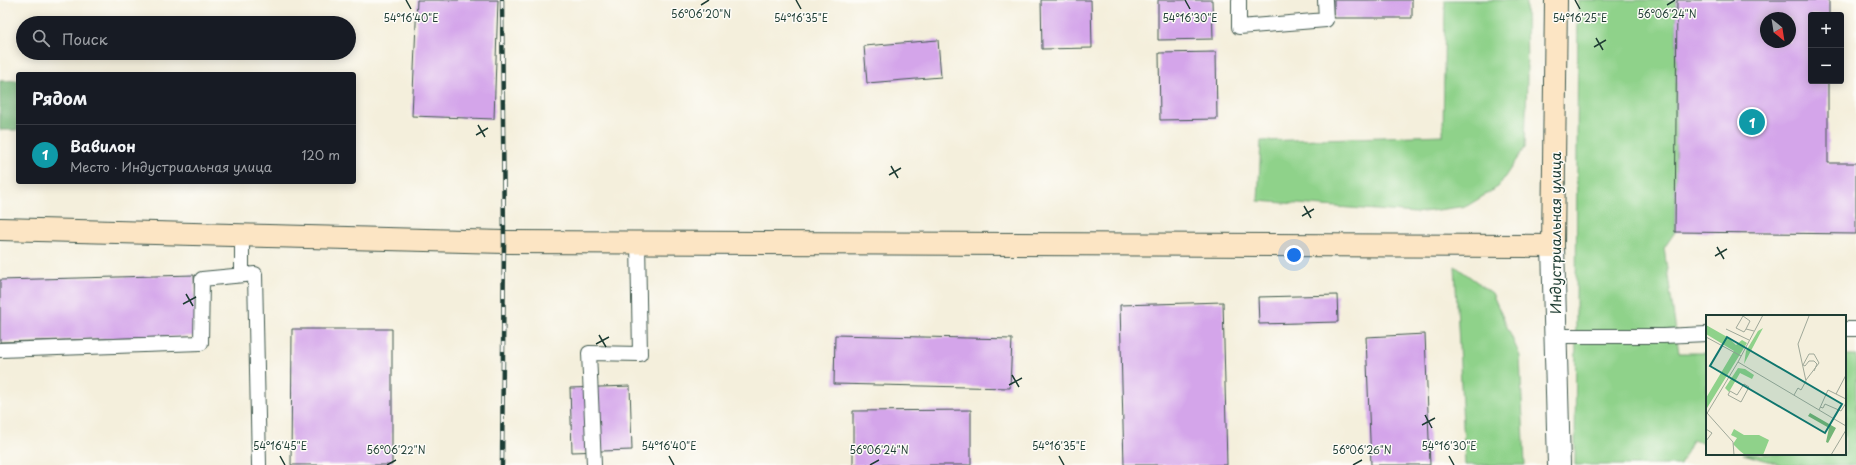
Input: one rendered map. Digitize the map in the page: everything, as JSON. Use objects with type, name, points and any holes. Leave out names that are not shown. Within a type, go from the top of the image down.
[{"type":"main road","name":"Индустриальная улица","points":[[1554,246],[1556,0]]},
{"type":"main road","points":[[0,229],[242,234],[504,242],[1554,246]]},
{"type":"street","name":"Индустриальная улица","points":[[1554,246],[1559,465]]},
{"type":"lane","points":[[1239,0],[1239,27],[1326,20],[1326,0]]},
{"type":"lane","points":[[242,234],[242,274]]},
{"type":"lane","points":[[594,465],[589,353],[640,354],[638,242]]},
{"type":"lane","points":[[0,350],[201,343],[202,279],[242,274],[255,274],[259,465]]},
{"type":"lane","points":[[1556,336],[1663,336],[1706,334]]},
{"type":"green space","points":[[1445,0],[1526,0],[1527,78],[1525,147],[1498,187],[1467,206],[1416,213],[1258,201],[1261,141],[1443,135]]},
{"type":"green space","points":[[1578,0],[1677,0],[1675,232],[1664,248],[1679,353],[1706,353],[1706,444],[1692,440],[1680,465],[1575,465]]},
{"type":"green space","points":[[16,80],[16,130],[0,130],[0,81]]},
{"type":"green space","points":[[1455,266],[1492,293],[1520,356],[1525,465],[1465,465]]},
{"type":"green space","points":[[1846,355],[1856,355],[1856,465],[1783,465],[1747,455],[1846,455]]},
{"type":"building","points":[[417,0],[498,0],[494,119],[412,116]]},
{"type":"building","points":[[1041,0],[1091,0],[1092,48],[1042,49]]},
{"type":"building","points":[[1158,0],[1212,0],[1213,39],[1158,40]]},
{"type":"building","points":[[1334,0],[1412,0],[1412,18],[1334,18]]},
{"type":"building","points":[[1677,0],[1829,0],[1829,12],[1808,12],[1808,84],[1828,84],[1828,163],[1856,163],[1856,234],[1675,232]]},
{"type":"building","points":[[938,40],[941,77],[867,83],[864,46]]},
{"type":"building","points":[[1216,52],[1217,119],[1160,120],[1159,53]]},
{"type":"building","points":[[194,275],[196,336],[0,342],[0,280]]},
{"type":"building","points":[[1337,295],[1338,322],[1259,324],[1258,297]]},
{"type":"building","points":[[1223,302],[1227,465],[1124,465],[1120,305]]},
{"type":"building","points":[[292,329],[392,329],[392,465],[291,465]]},
{"type":"building","points":[[1425,334],[1430,465],[1371,465],[1366,337]]},
{"type":"building","points":[[835,335],[1012,339],[1010,388],[834,384]]},
{"type":"building","points":[[630,386],[632,450],[572,452],[570,388]]},
{"type":"building","points":[[971,410],[971,465],[853,465],[853,411]]},
{"type":"railway","points":[[502,0],[504,242],[502,465]]},
{"type":"place","name":"Вавилон","points":[[1752,122]]}]
